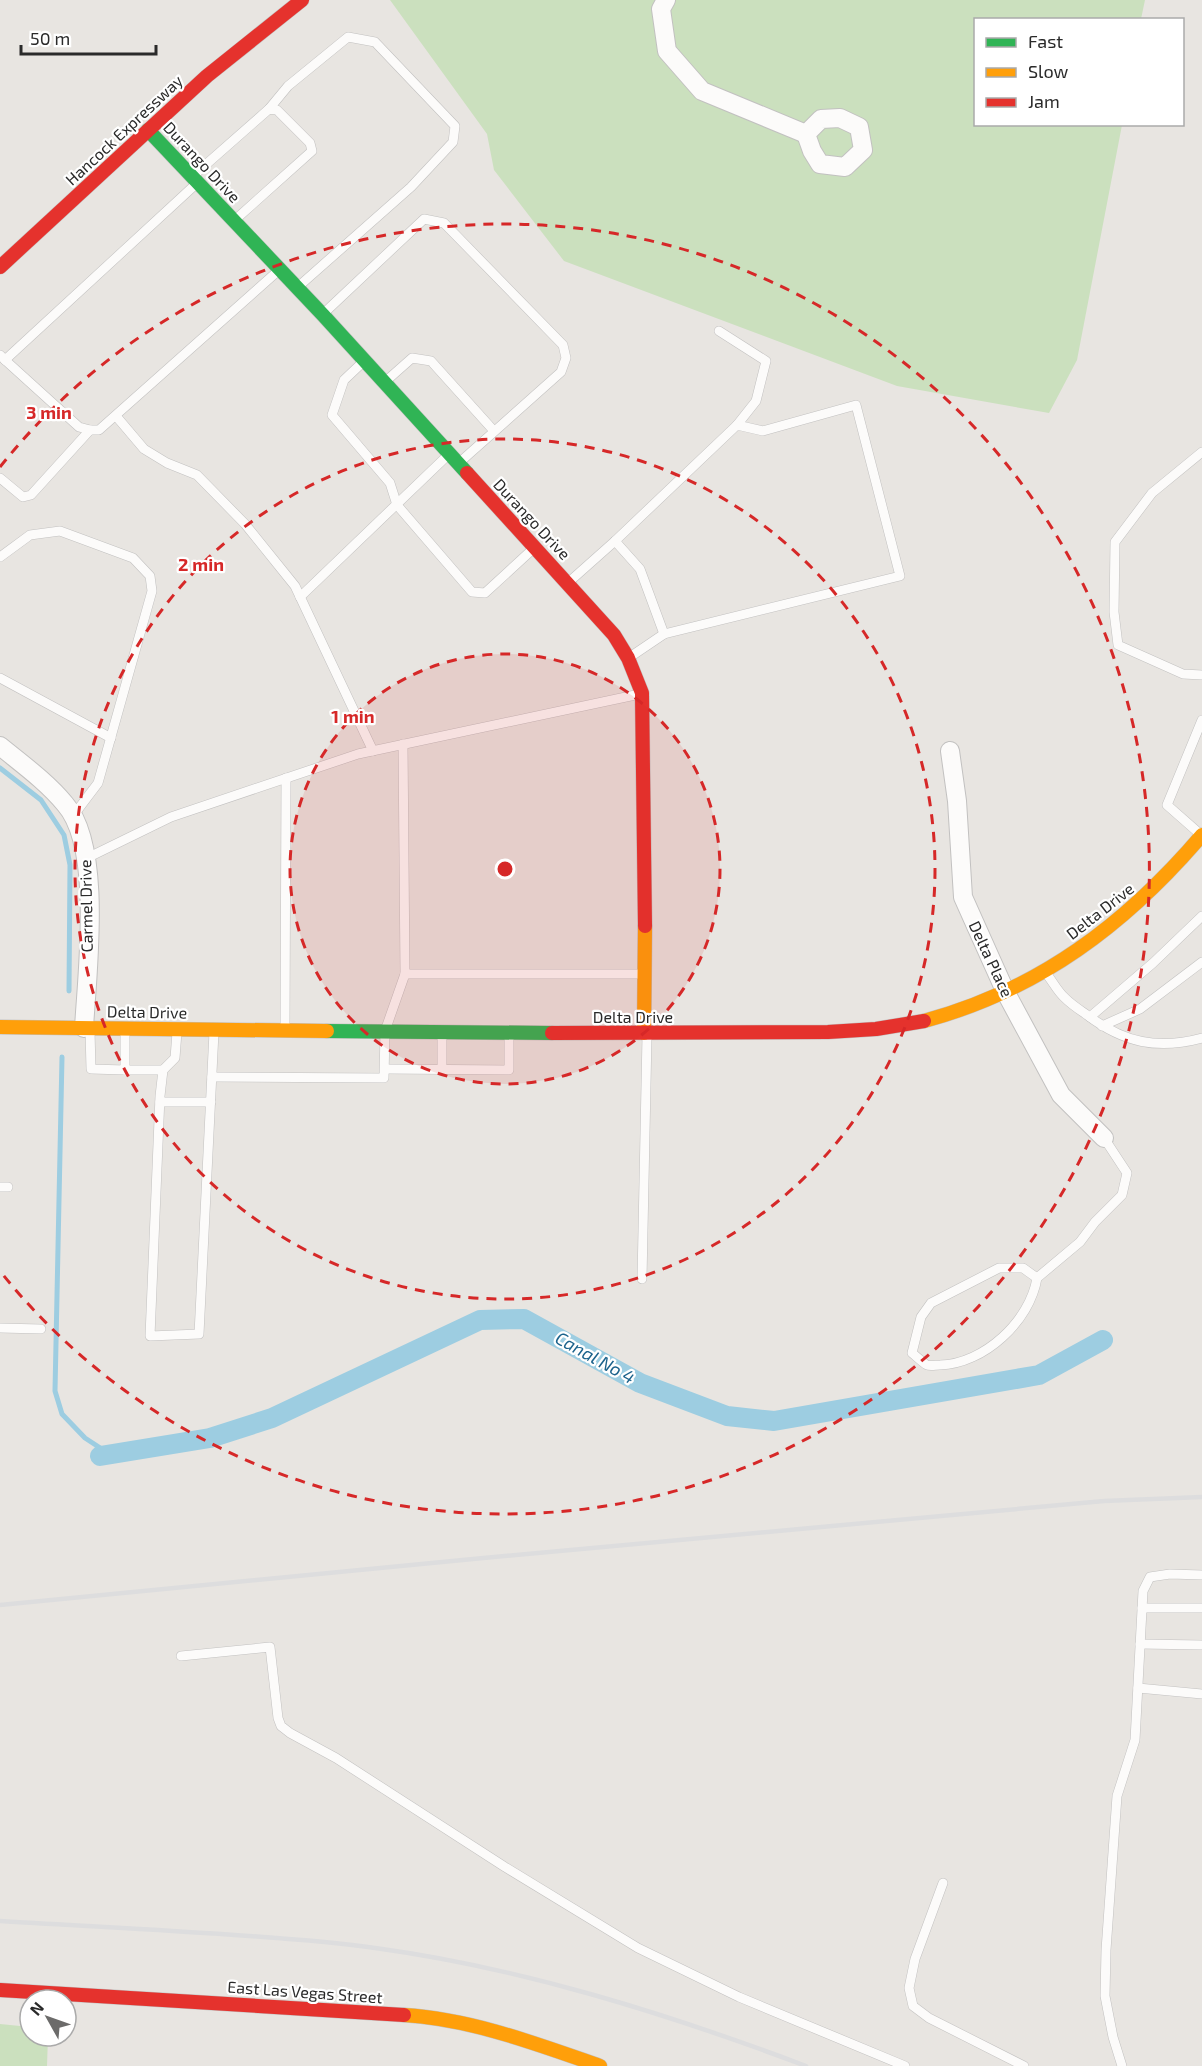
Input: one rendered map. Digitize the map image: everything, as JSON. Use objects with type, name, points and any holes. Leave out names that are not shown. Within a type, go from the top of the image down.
[{"type":"street","name":"Hancock Expressway","points":[[0,267],[207,76],[302,0]]},
{"type":"street","points":[[666,0],[661,9],[667,51],[702,91],[806,134]]},
{"type":"street","name":"Durango Drive","points":[[148,130],[536,546],[614,635],[628,658],[642,693],[646,1034]]},
{"type":"street","name":"Carmel Drive","points":[[0,746],[66,804],[79,825],[87,858],[90,900],[87,1028]]},
{"type":"street","name":"Delta Place","points":[[950,751],[957,801],[963,897],[1006,993],[1061,1095],[1104,1138]]},
{"type":"street","name":"Delta Drive","points":[[0,1028],[646,1034],[840,1033],[893,1026],[945,1016],[1006,993],[1045,971],[1101,934],[1144,899],[1180,862],[1202,835]]},
{"type":"street","name":"East Las Vegas Street","points":[[0,1990],[411,2015],[466,2024],[518,2038],[600,2066]]},
{"type":"lane","points":[[280,269],[99,430],[79,427],[3,358],[269,109],[288,86],[348,37],[375,42],[455,126],[453,142],[411,187],[297,288]]},
{"type":"lane","points":[[234,220],[312,151],[310,143],[277,110],[269,109]]},
{"type":"lane","points":[[300,597],[397,505],[454,459],[494,431],[561,372],[566,358],[563,345],[444,222],[424,219],[323,315]]},
{"type":"lane","points":[[568,582],[615,541],[737,425],[756,401],[766,361],[719,331]]},
{"type":"lane","points":[[384,383],[412,358],[431,361],[494,431]]},
{"type":"lane","points":[[364,361],[344,380],[332,415],[390,483],[397,505],[472,592],[485,593],[536,546]]},
{"type":"lane","points":[[628,658],[664,634],[900,576],[856,405],[764,431],[737,425]]},
{"type":"lane","points":[[116,416],[144,449],[167,463],[197,476],[245,524],[295,586],[373,751]]},
{"type":"lane","points":[[0,478],[23,497],[31,495],[90,430]]},
{"type":"lane","points":[[1202,452],[1152,493],[1115,542],[1114,612],[1118,645],[1183,674],[1202,675]]},
{"type":"lane","points":[[0,557],[30,535],[60,531],[133,558],[150,576],[152,591],[98,783],[73,816]]},
{"type":"lane","points":[[615,541],[640,569],[664,634]]},
{"type":"lane","points":[[0,678],[111,738]]},
{"type":"lane","points":[[87,858],[171,817],[358,754],[642,693]]},
{"type":"lane","points":[[1202,720],[1167,805],[1202,835]]},
{"type":"lane","points":[[212,1077],[384,1078],[385,1031],[405,974],[403,744]]},
{"type":"lane","points":[[285,1030],[286,778]]},
{"type":"lane","points":[[1090,1017],[1153,963],[1202,916]]},
{"type":"lane","points":[[1102,1026],[1140,1009],[1202,962]]},
{"type":"lane","points":[[1045,971],[1064,997],[1102,1026],[1133,1041],[1163,1044],[1202,1038]]},
{"type":"lane","points":[[405,974],[646,974]]},
{"type":"lane","points":[[87,1028],[91,1069],[163,1070]]},
{"type":"lane","points":[[125,1029],[125,1070]]},
{"type":"lane","points":[[177,1029],[175,1058],[163,1070],[160,1102],[150,1336],[198,1334],[214,1030]]},
{"type":"lane","points":[[442,1032],[442,1069]]},
{"type":"lane","points":[[385,1069],[509,1070],[509,1032]]},
{"type":"lane","points":[[642,1280],[646,1034]]},
{"type":"lane","points":[[160,1102],[211,1102]]},
{"type":"lane","points":[[1037,1278],[1023,1268],[999,1268],[931,1303],[921,1317],[912,1353],[928,1365],[953,1365],[981,1354],[1012,1327],[1034,1293],[1037,1278],[1080,1242],[1095,1222],[1122,1195],[1127,1173],[1104,1138]]},
{"type":"lane","points":[[0,1328],[41,1329]]},
{"type":"lane","points":[[1122,2066],[1113,2037],[1105,1996],[1106,1950],[1117,1796],[1135,1740],[1143,1590],[1150,1577],[1170,1574],[1202,1575]]},
{"type":"lane","points":[[1142,1608],[1202,1608]]},
{"type":"lane","points":[[1140,1644],[1202,1645]]},
{"type":"lane","points":[[181,1656],[270,1647],[278,1718],[281,1726],[290,1733],[336,1758],[541,1890],[638,1948],[739,1997],[905,2066]]},
{"type":"lane","points":[[1138,1688],[1202,1694]]},
{"type":"lane","points":[[943,1883],[915,1959],[909,1988],[913,2006],[929,2018],[1024,2066]]},
{"type":"green space","points":[[390,0],[1145,0],[1141,18],[974,18],[974,126],[1122,126],[1077,360],[1049,413],[897,386],[564,261],[494,170],[487,134]]},
{"type":"green space","points":[[0,2024],[18,2026],[18,2048],[48,2048],[47,2066],[0,2066]]},
{"type":"waterway","points":[[0,768],[41,800],[64,835],[70,865],[69,991]]},
{"type":"waterway","points":[[62,1057],[55,1391],[62,1414],[85,1438],[111,1455]]},
{"type":"waterway","name":"Canal No 4","points":[[100,1456],[210,1438],[272,1418],[480,1320],[524,1319],[640,1383],[727,1416],[774,1421],[1039,1375],[1103,1340]]},
{"type":"railway","points":[[0,1605],[1104,1501],[1202,1497]]},
{"type":"railway","points":[[0,1921],[296,1940],[359,1946],[430,1957],[540,1980],[594,1995],[701,2028],[806,2066]]},
{"type":"traffic: fast","points":[[148,130],[323,315],[467,473]]},
{"type":"traffic: fast","points":[[327,1031],[552,1033]]},
{"type":"traffic: slow","points":[[924,1021],[966,1008],[1005,991],[1078,950],[1143,897],[1202,835]]},
{"type":"traffic: slow","points":[[644,1033],[645,926]]},
{"type":"traffic: slow","points":[[0,1027],[327,1031]]},
{"type":"traffic: slow","points":[[404,2015],[429,2017],[479,2027],[600,2066]]},
{"type":"traffic: jam","points":[[0,267],[207,76],[302,0]]},
{"type":"traffic: jam","points":[[467,473],[614,635],[628,658],[642,693],[645,926]]},
{"type":"traffic: jam","points":[[552,1033],[828,1032],[876,1029],[924,1021]]},
{"type":"traffic: jam","points":[[0,1990],[404,2015]]}]
